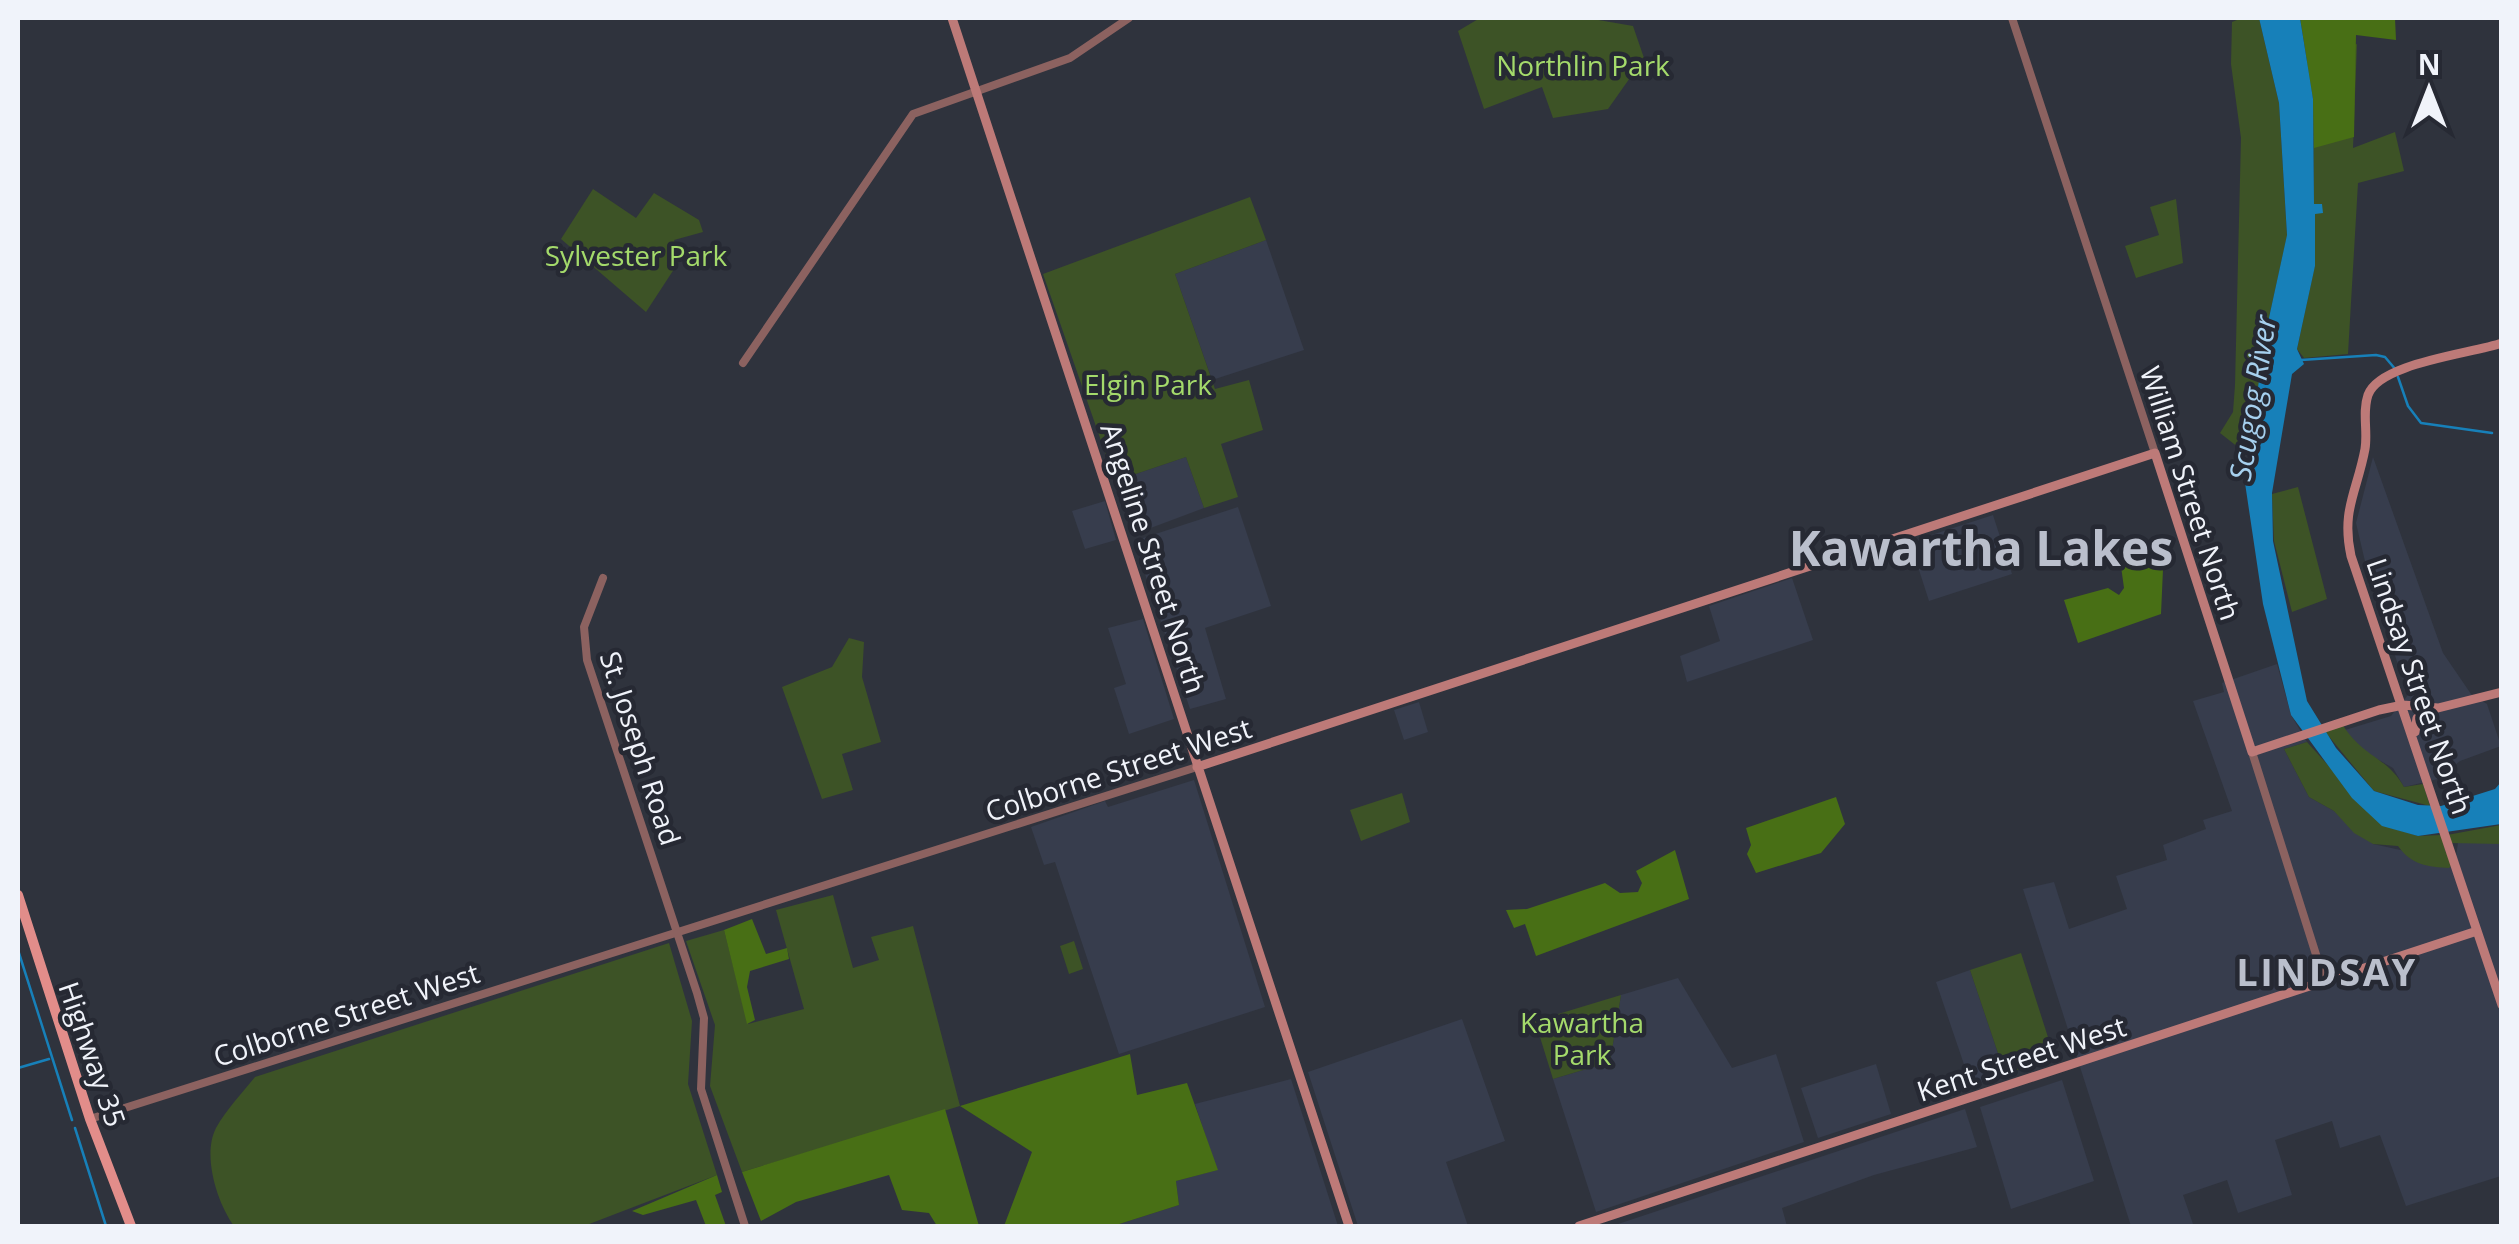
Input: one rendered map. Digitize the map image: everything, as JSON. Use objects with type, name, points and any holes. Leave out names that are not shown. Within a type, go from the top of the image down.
[{"type":"main road","name":"Angeline Street North","points":[[952,18],[1349,1226]]},
{"type":"main road","name":"Lindsay Street North","points":[[2502,343],[2396,370],[2378,379],[2368,394],[2365,447],[2346,514],[2348,539],[2502,1005]]},
{"type":"main road","name":"William Street North","points":[[2155,453],[2252,752]]},
{"type":"main road","name":"Colborne Street West","points":[[1197,767],[2155,453]]},
{"type":"main road","points":[[2416,743],[2418,718],[2438,708],[2502,692]]},
{"type":"main road","points":[[2252,752],[2403,705],[2438,708]]},
{"type":"main road","name":"Highway 35","points":[[18,895],[90,1118],[131,1226]]},
{"type":"main road","name":"Kent Street West","points":[[1579,1226],[2477,932]]},
{"type":"street","points":[[743,364],[913,114],[976,88],[1070,58],[1129,18]]},
{"type":"street","name":"William Street North","points":[[2012,18],[2155,453]]},
{"type":"street","name":"St. Joseph Road","points":[[603,578],[584,627],[587,660],[704,1018],[700,1089],[744,1226]]},
{"type":"street","name":"William Street North","points":[[2252,752],[2326,983]]},
{"type":"street","name":"Colborne Street West","points":[[90,1118],[1197,767]]},
{"type":"shaded area","points":[[1266,240],[1304,350],[1212,380],[1175,274]]},
{"type":"shaded area","points":[[1186,457],[1204,508],[1132,535],[1115,481]]},
{"type":"shaded area","points":[[2373,457],[2443,653],[2471,694],[2487,704],[2501,746],[2460,761],[2438,779],[2404,787],[2393,768],[2354,746],[2345,730],[2391,716],[2408,695],[2368,574],[2356,523]]},
{"type":"shaded area","points":[[1105,501],[1116,540],[1085,549],[1072,511]]},
{"type":"shaded area","points":[[1238,507],[1271,606],[1205,628],[1226,699],[1190,709],[1134,541]]},
{"type":"shaded area","points":[[1993,515],[2012,574],[1929,601],[1910,542]]},
{"type":"shaded area","points":[[1792,578],[1813,640],[1687,682],[1680,656],[1720,641],[1709,606]]},
{"type":"shaded area","points":[[1143,619],[1174,719],[1129,734],[1114,688],[1126,684],[1108,628]]},
{"type":"shaded area","points":[[2277,664],[2291,715],[2307,742],[2284,749],[2309,797],[2334,811],[2373,844],[2455,862],[2458,843],[2500,840],[2501,1176],[2406,1206],[2380,1135],[2340,1148],[2332,1121],[2275,1140],[2292,1195],[2238,1213],[2227,1180],[2183,1195],[2193,1224],[2131,1226],[2023,889],[2054,882],[2069,929],[2127,909],[2116,876],[2167,860],[2163,845],[2206,829],[2203,820],[2232,811],[2193,701],[2224,692],[2222,683]]},
{"type":"shaded area","points":[[1419,702],[1428,732],[1404,740],[1394,710]]},
{"type":"shaded area","points":[[1194,780],[1265,1007],[1119,1054],[1055,862],[1044,865],[1031,827],[1105,801],[1108,807]]},
{"type":"shaded area","points":[[1970,970],[2005,1074],[1971,1085],[1936,982]]},
{"type":"shaded area","points":[[1678,978],[1732,1068],[1776,1054],[1804,1142],[1596,1212],[1553,1079],[1610,1062],[1621,995]]},
{"type":"shaded area","points":[[1462,1019],[1505,1141],[1446,1162],[1468,1226],[1358,1226],[1308,1072]]},
{"type":"shaded area","points":[[1876,1064],[1891,1114],[1818,1138],[1801,1088]]},
{"type":"shaded area","points":[[1291,1079],[1338,1226],[1113,1226],[1179,1205],[1176,1181],[1217,1170],[1195,1104]]},
{"type":"shaded area","points":[[2062,1080],[2094,1181],[2011,1209],[1980,1107]]},
{"type":"shaded area","points":[[1965,1109],[1977,1147],[1874,1175],[1782,1208],[1787,1226],[1612,1226]]},
{"type":"green space","name":"Northlin Park","points":[[1480,18],[1587,18],[1633,26],[1644,58],[1608,109],[1553,118],[1542,87],[1484,109],[1458,31]]},
{"type":"green space","points":[[2259,18],[2279,103],[2287,236],[2265,336],[2265,364],[2248,455],[2220,433],[2233,412],[2235,385],[2241,138],[2231,64],[2232,22]]},
{"type":"green space","points":[[2300,18],[2395,18],[2396,40],[2356,35],[2354,137],[2314,148],[2313,99]]},
{"type":"green space","points":[[2357,44],[2353,148],[2395,132],[2404,171],[2358,183],[2348,354],[2304,358],[2297,349],[2315,265],[2315,213],[2322,213],[2314,204],[2313,99],[2306,62]]},
{"type":"green space","name":"Sylvester Park","points":[[593,189],[636,218],[654,193],[699,220],[703,232],[674,240],[680,260],[646,312],[561,239]]},
{"type":"green space","name":"Elgin Park","points":[[1250,197],[1266,240],[1175,274],[1215,389],[1249,380],[1263,430],[1221,444],[1238,497],[1204,508],[1186,457],[1115,481],[1043,274]]},
{"type":"green space","points":[[2176,199],[2183,263],[2136,278],[2125,246],[2159,235],[2150,207]]},
{"type":"green space","points":[[2298,487],[2327,599],[2292,612],[2274,541],[2272,494]]},
{"type":"green space","points":[[2164,547],[2161,614],[2078,643],[2064,600],[2108,588],[2119,595],[2124,588],[2120,559]]},
{"type":"green space","points":[[849,638],[864,642],[862,677],[881,742],[842,754],[853,790],[822,799],[782,687],[832,667]]},
{"type":"green space","points":[[2341,722],[2357,743],[2390,769],[2404,787],[2423,784],[2430,806],[2374,791],[2322,728]]},
{"type":"green space","points":[[2307,742],[2382,825],[2418,836],[2441,835],[2446,853],[2455,862],[2449,868],[2427,866],[2408,857],[2398,846],[2373,844],[2354,833],[2334,811],[2309,797],[2284,749]]},
{"type":"green space","points":[[1402,793],[1410,822],[1361,841],[1350,810]]},
{"type":"green space","points":[[1836,797],[1845,824],[1821,853],[1756,873],[1747,854],[1751,845],[1746,828]]},
{"type":"green space","points":[[2501,825],[2501,844],[2450,843],[2447,835]]},
{"type":"green space","points":[[1675,850],[1689,899],[1536,956],[1525,924],[1514,928],[1506,910],[1527,909],[1605,883],[1620,893],[1638,892],[1642,883],[1636,871]]},
{"type":"green space","points":[[833,895],[853,968],[879,960],[871,937],[913,926],[960,1106],[742,1172],[710,1086],[715,1025],[686,941],[724,930],[748,1024],[804,1009],[776,910]]},
{"type":"green space","points":[[752,919],[766,954],[787,948],[789,959],[750,971],[747,987],[755,1020],[747,1024],[724,930]]},
{"type":"green space","points":[[1074,941],[1083,969],[1069,974],[1060,946]]},
{"type":"green space","points":[[669,943],[692,1021],[688,1084],[717,1175],[584,1226],[234,1226],[213,1178],[212,1139],[224,1115],[255,1077]]},
{"type":"green space","points":[[2021,953],[2055,1059],[2005,1074],[1970,970]]},
{"type":"green space","name":"Kawartha Park","points":[[1621,995],[1610,1062],[1553,1079],[1535,1021]]},
{"type":"green space","points":[[1130,1054],[1137,1095],[1187,1083],[1218,1170],[1176,1181],[1179,1205],[1113,1226],[1004,1226],[1032,1152],[960,1106]]},
{"type":"green space","points":[[945,1109],[979,1226],[937,1226],[929,1213],[902,1210],[889,1175],[796,1202],[761,1221],[742,1172]]},
{"type":"green space","points":[[717,1175],[722,1192],[715,1195],[726,1226],[706,1226],[696,1200],[643,1215],[632,1211]]},
{"type":"water","name":"Scugog River","points":[[2259,18],[2300,18],[2313,99],[2314,204],[2322,204],[2323,213],[2315,214],[2315,266],[2297,349],[2304,364],[2292,374],[2272,493],[2273,541],[2307,701],[2336,748],[2374,791],[2418,805],[2441,806],[2495,789],[2501,782],[2501,824],[2418,836],[2382,826],[2352,798],[2291,715],[2263,604],[2245,483],[2265,336],[2287,235],[2279,103]]},
{"type":"waterway","points":[[2301,360],[2376,355],[2385,357],[2396,370]]},
{"type":"waterway","points":[[2398,377],[2408,406],[2421,423],[2492,433]]},
{"type":"waterway","points":[[18,950],[72,1120]]},
{"type":"waterway","points":[[18,1068],[49,1059]]},
{"type":"waterway","points":[[75,1128],[106,1226]]},
{"type":"district","name":"Kawartha Lakes","points":[[1981,547]]},
{"type":"district","name":"LINDSAY","points":[[2327,971]]}]
